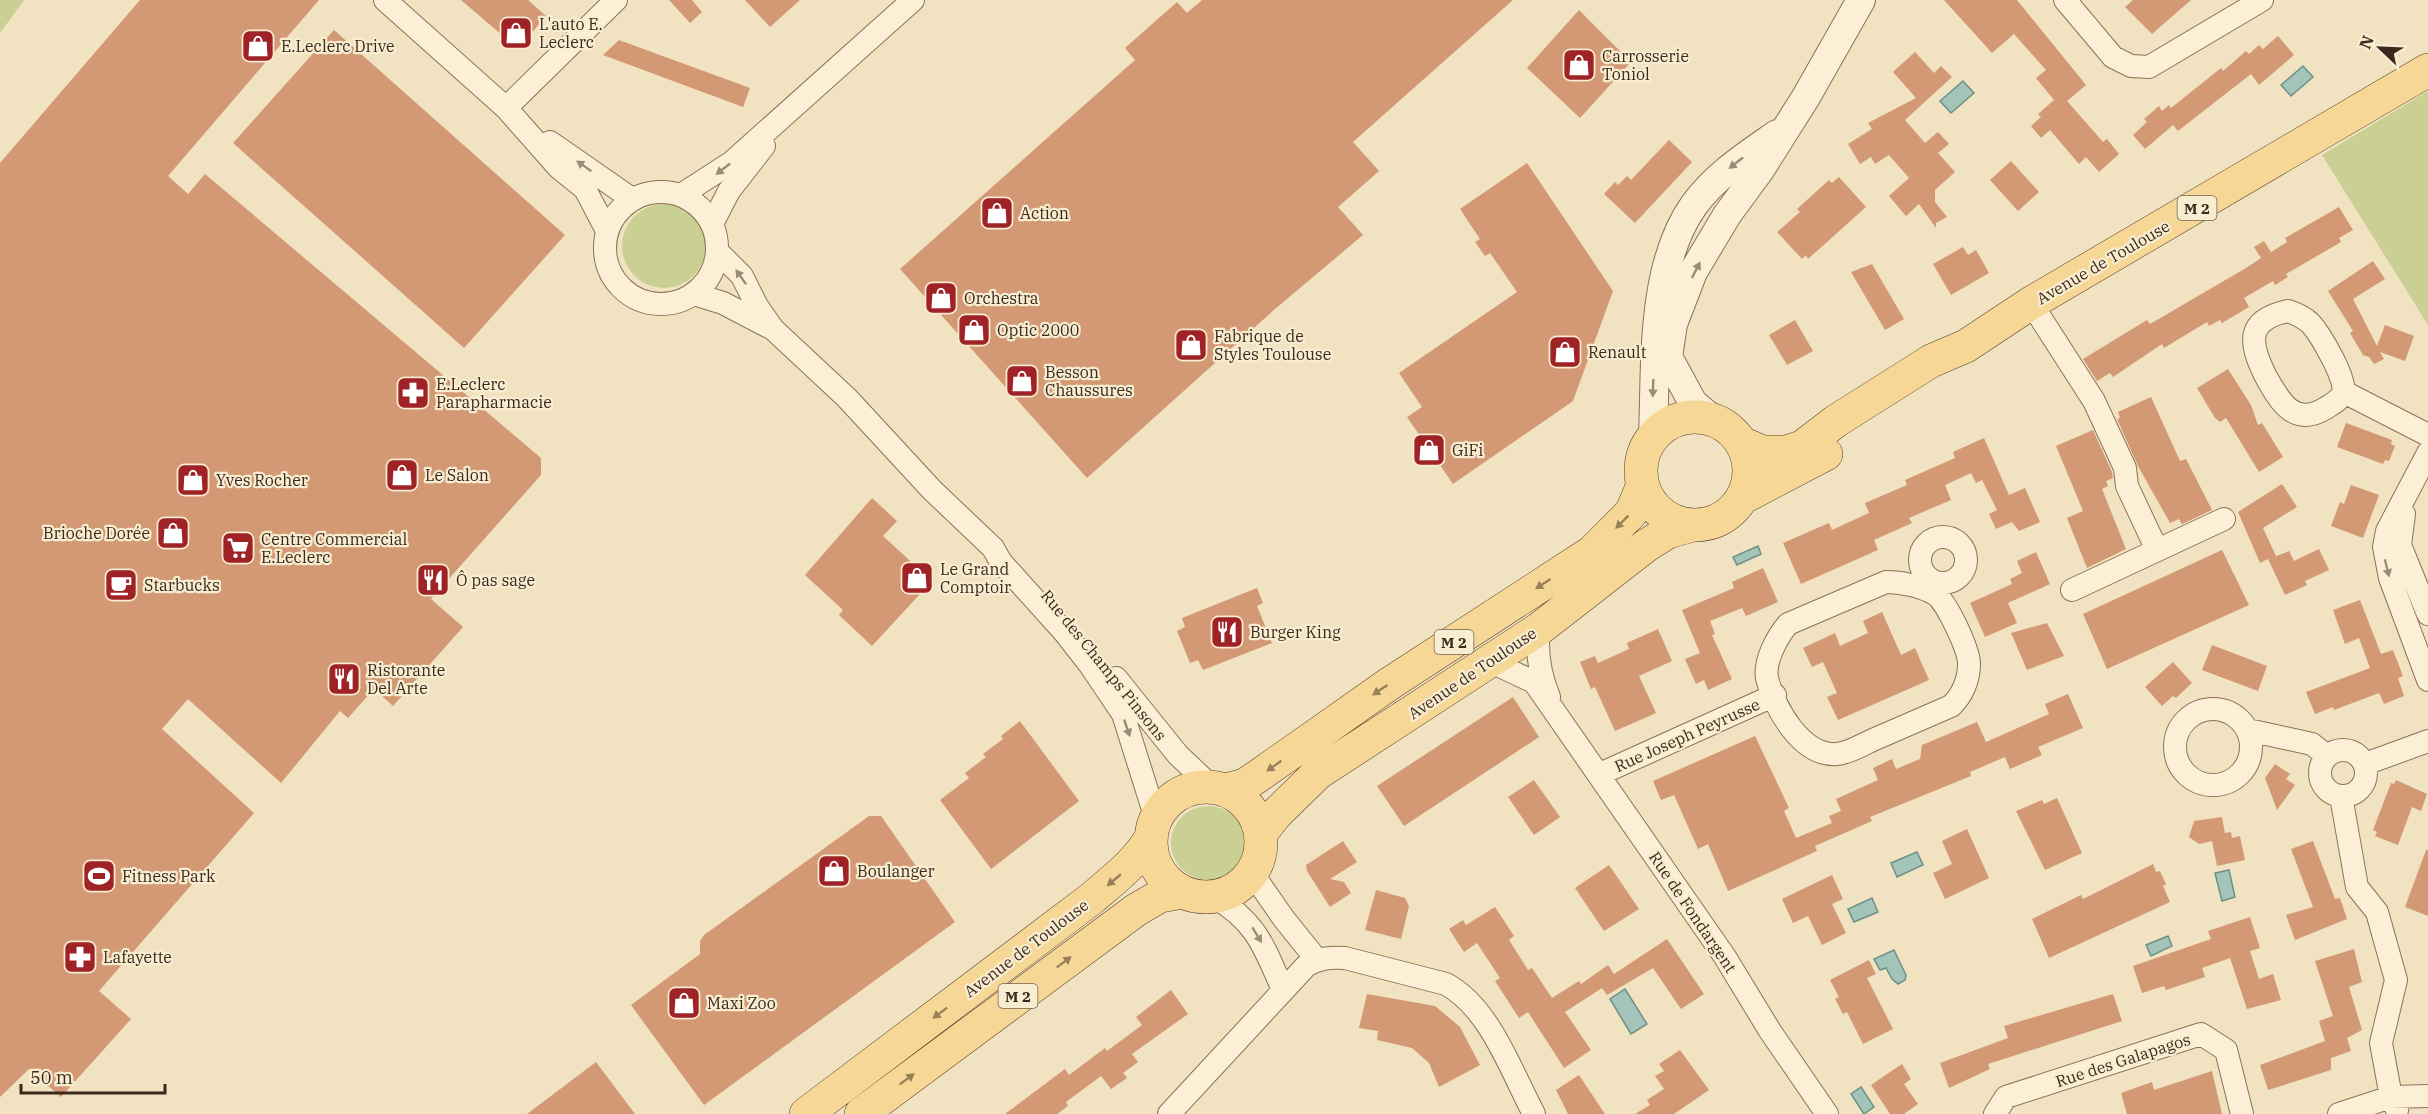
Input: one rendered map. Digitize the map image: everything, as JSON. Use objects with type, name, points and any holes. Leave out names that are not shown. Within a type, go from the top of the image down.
[{"type":"main road","name":"Avenue de Toulouse","points":[[1742,443],[1762,452],[1786,452],[1802,447],[1836,421],[1931,361],[1966,346],[2031,303],[2428,70]]},
{"type":"main road","name":"Avenue de Toulouse","points":[[1742,498],[1821,457],[1846,441],[1941,370],[1966,346]]},
{"type":"main road","points":[[1685,417],[1711,418],[1729,428],[1742,443],[1749,471],[1742,498],[1721,518],[1693,525],[1676,522],[1661,513],[1650,501],[1643,485],[1642,460],[1653,436],[1662,427],[1685,417]]},
{"type":"main road","name":"M 2","points":[[1219,788],[1245,785],[1389,684],[1592,552],[1631,513],[1643,485]]},
{"type":"main road","name":"Avenue de Toulouse","points":[[1261,833],[1277,813],[1318,773],[1539,629],[1647,545],[1668,532],[1693,525]]},
{"type":"main road","points":[[1219,788],[1243,800],[1255,815],[1261,833],[1260,854],[1252,873],[1235,889],[1198,894],[1169,883],[1159,870],[1153,855],[1154,828],[1168,802],[1185,791],[1219,788]]},
{"type":"main road","name":"Avenue de Toulouse","points":[[806,1114],[1091,899],[1125,871],[1142,853],[1154,828]]},
{"type":"main road","name":"Avenue de Toulouse","points":[[861,1114],[1128,915],[1160,896],[1198,894]]},
{"type":"street","points":[[385,0],[512,114],[560,168],[585,189],[607,231]]},
{"type":"street","points":[[512,114],[616,0]]},
{"type":"street","points":[[681,195],[732,162],[913,0]]},
{"type":"street","points":[[1711,418],[1693,403],[1679,382],[1668,357],[1669,336],[1694,272],[1726,215],[1760,170],[1783,130],[1806,98],[1861,0]]},
{"type":"street","points":[[2065,0],[2113,57],[2131,66],[2149,67],[2262,0]]},
{"type":"street","points":[[712,224],[729,191],[798,102]]},
{"type":"street","points":[[512,114],[632,199]]},
{"type":"street","points":[[1653,436],[1653,389],[1660,305],[1679,232],[1693,206],[1711,185],[1734,164],[1783,130]]},
{"type":"street","points":[[655,192],[681,195],[698,205],[712,224],[718,252],[710,277],[694,294],[677,302],[662,305],[640,301],[624,291],[611,276],[604,252],[607,231],[616,213],[632,199],[655,192]]},
{"type":"street","name":"Rue des Champs Pinsons","points":[[718,252],[742,276],[773,329]]},
{"type":"street","name":"Rue des Champs Pinsons","points":[[694,294],[723,303],[773,329],[846,398],[932,490],[993,548],[1000,562],[1090,665],[1122,714],[1154,828]]},
{"type":"street","points":[[2031,303],[2094,401],[2125,468],[2127,486],[2157,550]]},
{"type":"street","points":[[2288,311],[2302,316],[2313,326],[2344,379],[2344,392],[2337,401],[2319,412],[2306,415],[2293,412],[2280,403],[2252,345],[2254,333],[2260,322],[2274,314],[2288,311]]},
{"type":"street","points":[[2344,392],[2427,448]]},
{"type":"street","points":[[2427,448],[2404,515],[2400,545],[2428,614]]},
{"type":"street","points":[[2427,448],[2387,531],[2384,547],[2390,578],[2428,680]]},
{"type":"street","points":[[2072,590],[2224,519]]},
{"type":"street","name":"Rue des Champs Pinsons","points":[[993,548],[1008,554],[1066,613],[1128,696],[1178,756],[1219,788]]},
{"type":"street","name":"Rue Joseph Peyrusse","points":[[1928,581],[1936,595],[1948,608],[1969,662],[1968,676],[1959,699],[1951,705],[1836,754],[1811,747],[1799,739],[1789,727],[1775,695],[1767,678],[1768,664],[1781,633],[1788,624],[1886,582],[1928,581]]},
{"type":"street","name":"Rue de Fondargent","points":[[1539,629],[1537,647],[1543,683],[1556,712]]},
{"type":"street","name":"Rue de Fondargent","points":[[1489,661],[1534,682],[1725,957],[1770,1030],[1827,1114]]},
{"type":"street","name":"Rue Joseph Peyrusse","points":[[1600,774],[1775,695]]},
{"type":"street","points":[[2248,730],[2312,744],[2327,756]]},
{"type":"street","points":[[2365,764],[2428,741]]},
{"type":"street","points":[[2347,749],[2361,757],[2365,764],[2366,779],[2356,792],[2341,796],[2333,794],[2322,783],[2320,769],[2327,756],[2333,752],[2347,749]]},
{"type":"street","points":[[2341,796],[2357,887],[2377,912],[2396,980],[2381,1043],[2394,1103]]},
{"type":"street","points":[[1252,873],[1284,919],[1317,960]]},
{"type":"street","points":[[1198,894],[1231,907],[1257,933],[1283,990]]},
{"type":"street","points":[[1169,1114],[1306,966],[1317,960],[1345,958],[1446,984],[1461,992],[1484,1019],[1534,1114]]},
{"type":"street","name":"Rue des Galapagos","points":[[1995,1114],[2007,1097],[2201,1034],[2226,1050],[2242,1114]]},
{"type":"street","points":[[2339,1114],[2428,1096]]},
{"type":"green space","points":[[0,0],[24,0],[0,33]]},
{"type":"green space","points":[[2428,91],[2428,325],[2322,155]]},
{"type":"green space","points":[[664,204],[687,211],[699,223],[706,246],[699,269],[687,281],[664,288],[641,281],[629,269],[622,246],[629,223],[641,211]]},
{"type":"green space","points":[[1208,806],[1229,812],[1239,822],[1245,843],[1239,864],[1229,874],[1208,880],[1187,874],[1177,864],[1171,843],[1177,822],[1187,812]]},
{"type":"water","points":[[2303,66],[2313,77],[2291,96],[2281,85]]},
{"type":"water","points":[[1963,81],[1974,93],[1951,113],[1940,101]]},
{"type":"water","points":[[1758,546],[1761,554],[1737,565],[1733,557]]},
{"type":"water","points":[[1917,852],[1923,865],[1897,877],[1891,863]]},
{"type":"water","points":[[2229,870],[2235,897],[2222,901],[2215,873]]},
{"type":"water","points":[[1872,898],[1878,912],[1854,922],[1848,909]]},
{"type":"water","points":[[2168,936],[2172,946],[2151,956],[2146,945]]},
{"type":"water","points":[[1894,950],[1906,975],[1905,980],[1898,984],[1886,968],[1880,970],[1874,959]]},
{"type":"water","points":[[1625,989],[1647,1024],[1631,1034],[1610,999]]},
{"type":"water","points":[[1861,1087],[1874,1107],[1864,1114],[1851,1094]]},
{"type":"building","name":"Centre Commercial E.Leclerc","points":[[140,0],[319,0],[168,176],[188,194],[205,174],[541,458],[541,475],[431,599],[463,627],[393,706],[374,689],[348,718],[340,711],[281,783],[188,699],[162,729],[254,813],[99,991],[131,1019],[61,1097],[29,1069],[0,1097],[0,163]]},
{"type":"building","name":"L'auto E. Leclerc","points":[[461,0],[528,0],[546,16],[518,49]]},
{"type":"building","points":[[669,0],[692,0],[702,12],[690,23]]},
{"type":"building","points":[[745,0],[800,0],[770,27]]},
{"type":"building","points":[[1202,0],[1513,0],[1353,142],[1379,171],[1338,207],[1363,235],[1275,309],[1087,478],[900,269],[1135,60],[1125,48],[1177,2],[1187,13]]},
{"type":"building","points":[[1944,0],[2017,0],[2086,85],[2067,101],[2103,142],[2107,139],[2119,154],[2099,172],[2086,157],[2079,164],[2050,130],[2041,138],[2031,126],[2041,117],[2038,114],[2054,100],[2036,78],[2046,70],[2014,34],[1992,53]]},
{"type":"building","points":[[2133,0],[2191,0],[2152,34],[2125,7]]},
{"type":"building","name":"Carrosserie Toniol","points":[[1579,10],[1631,62],[1580,118],[1527,68]]},
{"type":"building","points":[[334,30],[565,235],[464,348],[233,143]]},
{"type":"building","points":[[2278,36],[2294,55],[2259,85],[2251,74],[2178,131],[2173,125],[2145,149],[2133,135],[2147,122],[2144,119],[2159,106],[2162,111],[2169,105],[2171,108],[2221,68],[2223,71],[2246,51],[2249,54],[2259,45],[2263,49]]},
{"type":"building","points":[[619,40],[750,88],[743,107],[603,55]]},
{"type":"building","points":[[1915,52],[1934,73],[1941,66],[1952,77],[1905,120],[1925,143],[1938,132],[1949,144],[1938,153],[1955,172],[1935,190],[1935,202],[1947,217],[1936,223],[1936,228],[1919,204],[1906,216],[1889,196],[1909,178],[1889,155],[1875,164],[1871,157],[1860,164],[1848,144],[1872,129],[1868,123],[1916,98],[1893,72]]},
{"type":"building","points":[[1669,140],[1692,162],[1635,223],[1604,194],[1615,182],[1618,185],[1627,176],[1631,180]]},
{"type":"building","points":[[2011,161],[2039,192],[2018,211],[1990,180]]},
{"type":"building","points":[[1527,163],[1613,291],[1573,401],[1453,484],[1407,417],[1422,407],[1399,373],[1517,292],[1490,253],[1485,256],[1475,242],[1480,239],[1460,209]]},
{"type":"building","points":[[1839,177],[1866,207],[1808,259],[1806,255],[1802,259],[1777,232],[1800,212],[1797,209],[1829,180],[1832,183]]},
{"type":"building","points":[[2339,207],[2353,230],[2339,238],[2341,242],[2286,274],[2288,277],[2275,285],[2273,281],[2244,298],[2249,307],[2222,323],[2220,320],[2209,326],[2207,322],[2164,348],[2162,344],[2113,377],[2110,373],[2097,381],[2083,359],[2147,320],[2150,324],[2246,268],[2261,258],[2254,247],[2264,241],[2271,252],[2287,242],[2285,238]]},
{"type":"building","points":[[1963,247],[1968,255],[1976,250],[1989,273],[1951,295],[1933,264]]},
{"type":"building","points":[[2373,261],[2385,279],[2353,299],[2377,346],[2385,325],[2414,336],[2405,361],[2380,352],[2384,359],[2374,364],[2369,357],[2363,355],[2350,333],[2353,331],[2328,291]]},
{"type":"building","points":[[1872,264],[1904,319],[1885,330],[1851,272]]},
{"type":"building","points":[[1795,320],[1813,351],[1787,365],[1769,335]]},
{"type":"building","points":[[2228,369],[2251,405],[2258,425],[2262,423],[2283,457],[2259,472],[2226,418],[2220,422],[2215,418],[2197,388]]},
{"type":"building","points":[[2151,397],[2180,461],[2186,459],[2212,510],[2182,524],[2179,519],[2170,523],[2138,466],[2117,419],[2120,418],[2118,412]]},
{"type":"building","points":[[2346,423],[2392,440],[2391,444],[2395,446],[2389,461],[2385,460],[2383,464],[2337,447]]},
{"type":"building","points":[[2093,430],[2113,478],[2106,481],[2108,486],[2102,489],[2126,549],[2087,568],[2067,518],[2083,511],[2056,446]]},
{"type":"building","points":[[1984,438],[2009,495],[2025,488],[2040,522],[2019,531],[2012,522],[1996,529],[1989,514],[1997,510],[1982,480],[1976,483],[1971,473],[1945,485],[1951,500],[1909,518],[1912,523],[1874,540],[1878,550],[1801,584],[1783,543],[1829,523],[1832,530],[1869,513],[1865,503],[1907,485],[1905,480],[1955,458],[1953,452]]},
{"type":"building","points":[[2282,484],[2297,507],[2263,528],[2276,556],[2269,559],[2289,551],[2294,561],[2319,549],[2329,570],[2305,581],[2307,585],[2285,595],[2268,559],[2260,563],[2238,512]]},
{"type":"building","points":[[2351,485],[2379,495],[2363,538],[2331,526],[2340,502],[2344,504]]},
{"type":"building","points":[[872,498],[897,521],[883,536],[932,581],[872,646],[839,615],[843,610],[805,575]]},
{"type":"building","points":[[2222,550],[2249,605],[2107,669],[2083,614]]},
{"type":"building","points":[[2036,552],[2050,584],[2008,603],[2017,623],[1985,637],[1970,603],[2012,584],[2010,579],[2022,573],[2017,561]]},
{"type":"building","points":[[1763,568],[1778,602],[1746,616],[1742,608],[1710,621],[1715,634],[1712,635],[1732,679],[1708,690],[1704,680],[1696,684],[1685,659],[1700,653],[1682,610],[1734,588],[1732,582]]},
{"type":"building","points":[[1257,588],[1263,603],[1257,606],[1272,643],[1203,670],[1198,660],[1190,663],[1177,631],[1185,627],[1182,618]]},
{"type":"building","points":[[2360,600],[2381,654],[2393,650],[2403,676],[2398,678],[2404,696],[2384,704],[2379,693],[2334,710],[2333,707],[2315,714],[2306,692],[2370,668],[2359,638],[2345,644],[2333,610]]},
{"type":"building","points":[[1882,612],[1901,655],[1915,648],[1929,680],[1838,720],[1827,697],[1837,693],[1823,662],[1812,667],[1803,648],[1835,633],[1840,646],[1868,633],[1863,621]]},
{"type":"building","points":[[2047,623],[2064,656],[2027,670],[2011,633]]},
{"type":"building","points":[[1658,629],[1672,661],[1639,676],[1656,713],[1615,731],[1595,687],[1591,689],[1580,662],[1595,656],[1598,663],[1629,649],[1627,643]]},
{"type":"building","points":[[2212,645],[2267,666],[2258,691],[2202,670]]},
{"type":"building","points":[[2173,662],[2192,683],[2176,698],[2173,696],[2162,706],[2145,687]]},
{"type":"building","points":[[2068,694],[2083,728],[2038,747],[2042,755],[2010,769],[2005,757],[1970,772],[1971,776],[1870,817],[1872,821],[1815,846],[1817,851],[1728,891],[1708,844],[1698,849],[1674,795],[1661,800],[1653,781],[1755,736],[1789,808],[1784,811],[1796,838],[1832,823],[1829,816],[1841,811],[1836,799],[1878,780],[1873,768],[1892,759],[1896,769],[1920,759],[1922,745],[1977,722],[1986,742],[2049,714],[2045,704]]},
{"type":"building","points":[[1513,697],[1539,737],[1404,826],[1377,786]]},
{"type":"building","points":[[1020,721],[1079,801],[991,869],[940,800],[969,778],[965,773],[986,757],[983,754],[1003,739],[1001,736]]},
{"type":"building","points":[[2275,764],[2290,774],[2286,779],[2295,785],[2277,810],[2265,778]]},
{"type":"building","points":[[1534,780],[1560,817],[1534,835],[1508,797]]},
{"type":"building","points":[[2396,780],[2427,794],[2421,811],[2412,807],[2398,845],[2375,836],[2377,832],[2373,830],[2391,783],[2394,784]]},
{"type":"building","points":[[2057,798],[2082,853],[2045,870],[2016,811],[2042,800],[2044,804]]},
{"type":"building","points":[[869,816],[881,816],[955,922],[704,1105],[631,1005],[700,954],[700,941],[704,935]]},
{"type":"building","points":[[2222,817],[2225,833],[2231,832],[2232,838],[2240,836],[2245,860],[2217,866],[2212,841],[2199,844],[2189,837],[2194,821]]},
{"type":"building","points":[[1967,829],[1989,878],[1945,899],[1933,873],[1952,864],[1942,841]]},
{"type":"building","points":[[1343,841],[1357,862],[1330,879],[1344,882],[1351,893],[1330,907],[1307,871],[1306,865]]},
{"type":"building","points":[[2313,841],[2335,899],[2340,898],[2347,919],[2295,940],[2286,915],[2313,907],[2291,849]]},
{"type":"building","points":[[2426,850],[2428,850],[2428,916],[2405,907]]},
{"type":"building","points":[[2153,864],[2156,872],[2160,871],[2166,884],[2163,886],[2170,902],[2049,958],[2032,919],[2081,895],[2083,899]]},
{"type":"building","points":[[1609,865],[1639,909],[1604,931],[1575,888]]},
{"type":"building","points":[[1832,875],[1843,899],[1832,904],[1846,933],[1822,945],[1808,916],[1793,923],[1782,899]]},
{"type":"building","points":[[1376,890],[1405,898],[1409,906],[1401,939],[1365,930]]},
{"type":"building","points":[[1495,907],[1514,936],[1509,940],[1528,970],[1532,968],[1552,998],[1579,981],[1581,984],[1608,965],[1614,974],[1667,939],[1704,994],[1681,1009],[1653,968],[1607,995],[1602,988],[1565,1012],[1591,1050],[1564,1068],[1528,1012],[1519,1018],[1495,981],[1500,978],[1477,943],[1464,952],[1449,929],[1463,920],[1466,925]]},
{"type":"building","points":[[2250,917],[2260,948],[2250,951],[2259,979],[2273,974],[2281,1000],[2247,1009],[2230,958],[2202,968],[2205,977],[2166,990],[2164,986],[2142,993],[2133,966],[2211,939],[2208,931]]},
{"type":"building","points":[[2354,949],[2362,982],[2349,987],[2362,1030],[2347,1038],[2351,1051],[2331,1058],[2331,1070],[2268,1090],[2260,1065],[2325,1041],[2319,1021],[2333,1016],[2315,961]]},
{"type":"building","points":[[1869,960],[1876,974],[1867,978],[1893,1029],[1863,1044],[1847,1012],[1843,1014],[1835,999],[1839,997],[1830,980]]},
{"type":"building","points":[[1171,990],[1188,1014],[1132,1054],[1138,1062],[1123,1073],[1127,1078],[1111,1089],[1101,1076],[1066,1102],[1068,1106],[1057,1114],[1005,1114],[1065,1069],[1069,1075],[1105,1048],[1107,1051],[1142,1025],[1136,1017]]},
{"type":"building","points":[[1367,994],[1435,1006],[1460,1027],[1480,1065],[1439,1087],[1429,1063],[1412,1048],[1377,1040],[1378,1031],[1359,1028]]},
{"type":"building","points":[[2113,994],[2122,1021],[1988,1064],[1990,1069],[1949,1088],[1940,1063],[2008,1038],[2004,1026]]},
{"type":"building","points":[[1680,1050],[1709,1090],[1674,1114],[1635,1114],[1650,1105],[1647,1100],[1664,1089],[1655,1076],[1664,1071],[1659,1064]]},
{"type":"building","points":[[596,1062],[635,1114],[527,1114]]},
{"type":"building","points":[[1902,1064],[1911,1079],[1904,1084],[1918,1104],[1904,1114],[1890,1114],[1871,1085]]},
{"type":"building","points":[[2212,1071],[2222,1114],[2127,1114],[2121,1093],[2152,1082],[2154,1090]]},
{"type":"building","points":[[1579,1075],[1605,1114],[1568,1114],[1556,1090]]},
{"type":"place","name":"L'auto E. Leclerc","points":[[516,33]]},
{"type":"place","name":"E.Leclerc Drive","points":[[258,46]]},
{"type":"place","name":"Carrosserie Toniol","points":[[1579,65]]},
{"type":"place","name":"Action","points":[[997,213]]},
{"type":"place","name":"Orchestra","points":[[941,298]]},
{"type":"place","name":"Optic 2000","points":[[974,330]]},
{"type":"place","name":"Fabrique de Styles Toulouse","points":[[1191,345]]},
{"type":"place","name":"Renault","points":[[1565,352]]},
{"type":"place","name":"Besson Chaussures","points":[[1022,381]]},
{"type":"place","name":"E.Leclerc Parapharmacie","points":[[413,393]]},
{"type":"place","name":"GiFi","points":[[1429,450]]},
{"type":"place","name":"Le Salon","points":[[402,475]]},
{"type":"place","name":"Yves Rocher","points":[[193,480]]},
{"type":"place","name":"Brioche Dorée","points":[[173,533]]},
{"type":"place","name":"Centre Commercial E.Leclerc","points":[[238,548]]},
{"type":"place","name":"Le Grand Comptoir","points":[[917,578]]},
{"type":"place","name":"Ô pas sage","points":[[433,580]]},
{"type":"place","name":"Starbucks","points":[[121,585]]},
{"type":"place","name":"Burger King","points":[[1227,632]]},
{"type":"place","name":"Ristorante Del Arte","points":[[344,679]]},
{"type":"place","name":"Boulanger","points":[[834,871]]},
{"type":"place","name":"Fitness Park","points":[[99,876]]},
{"type":"place","name":"Lafayette","points":[[80,957]]},
{"type":"place","name":"Maxi Zoo","points":[[684,1003]]}]
